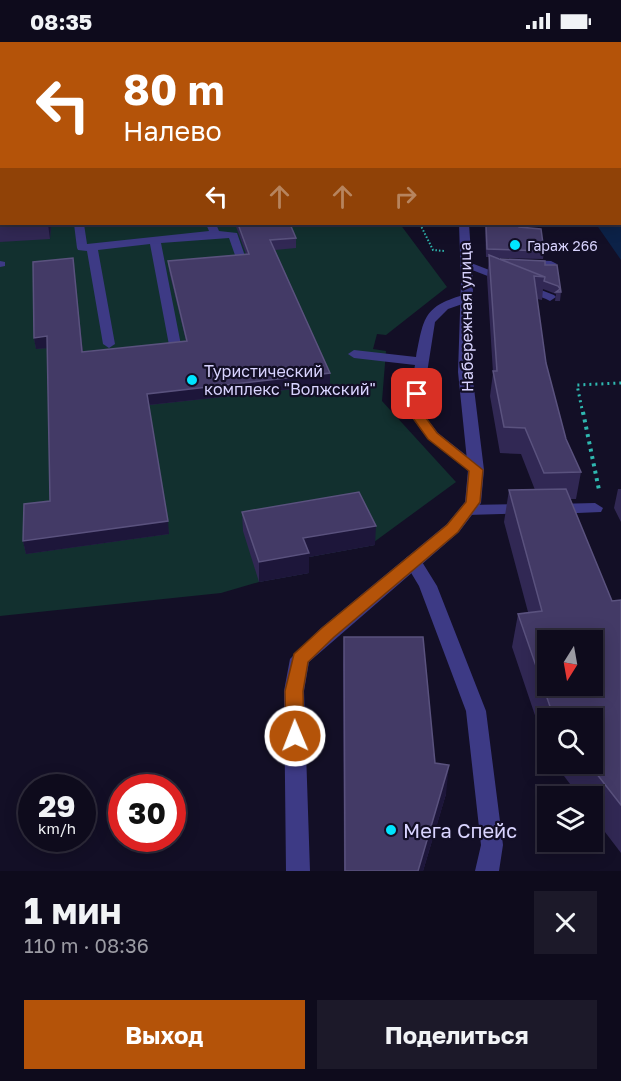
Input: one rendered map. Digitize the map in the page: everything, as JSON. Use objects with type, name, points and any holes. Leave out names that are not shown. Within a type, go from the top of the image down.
[{"type":"street","points":[[79,225],[82,248],[154,241],[213,229],[233,235],[240,256]]},
{"type":"street","name":"Набережная улица","points":[[298,871],[294,691],[300,659],[453,528],[473,502],[476,470],[465,372],[467,298],[464,225]]},
{"type":"street","points":[[154,241],[175,345]]},
{"type":"street","points":[[92,247],[109,344]]},
{"type":"street","points":[[466,259],[551,264]]},
{"type":"street","points":[[466,259],[550,297]]},
{"type":"street","points":[[467,298],[444,306],[429,321],[414,411],[433,436],[476,470]]},
{"type":"street","points":[[354,354],[422,362]]},
{"type":"street","points":[[467,510],[595,508]]},
{"type":"street","points":[[413,561],[428,586],[476,711],[492,845],[487,871]]},
{"type":"path","points":[[420,225],[433,250],[466,259]]},
{"type":"path","points":[[595,508],[600,488],[577,385],[621,383]]},
{"type":"green space","name":"Туристический комплекс \"Волжский\"","points":[[0,225],[401,225],[447,287],[386,335],[377,334],[373,349],[386,351],[382,401],[456,482],[374,542],[375,545],[304,558],[309,573],[259,582],[221,593],[0,616]]},
{"type":"water","points":[[597,225],[621,225],[621,260]]},
{"type":"building","points":[[238,225],[290,225],[296,238],[270,240],[330,373],[147,394],[168,521],[23,541],[24,504],[50,501],[47,336],[34,338],[33,262],[73,258],[82,352],[187,341],[168,261],[249,254]]},
{"type":"building","points":[[486,225],[519,225],[519,227],[541,229],[544,251],[487,249]]},
{"type":"building","points":[[489,255],[545,277],[534,276],[546,363],[566,439],[581,472],[544,473],[525,428],[504,427],[493,371],[497,371]]},
{"type":"building","points":[[500,259],[545,261],[545,265],[557,265],[561,292],[556,292],[560,289],[558,286],[544,281],[545,277]]},
{"type":"building","points":[[566,489],[612,601],[621,600],[621,805],[597,774],[603,774],[603,708],[551,708],[546,696],[603,696],[603,630],[537,630],[537,669],[518,614],[542,611],[509,490]]},
{"type":"building","points":[[359,492],[376,526],[303,538],[309,553],[259,562],[242,512]]},
{"type":"building","points":[[344,637],[423,637],[435,763],[449,765],[418,871],[345,871]]},
{"type":"place","name":"Гараж 266","points":[[515,245]]},
{"type":"place","name":"Туристический комплекс \"Волжский\"","points":[[192,380]]},
{"type":"place","name":"Мега Спейс","points":[[391,830]]},
{"type":"route","points":[[295,736],[294,691],[300,659],[453,528],[473,502],[476,470],[433,436],[414,411],[417,394]]}]
